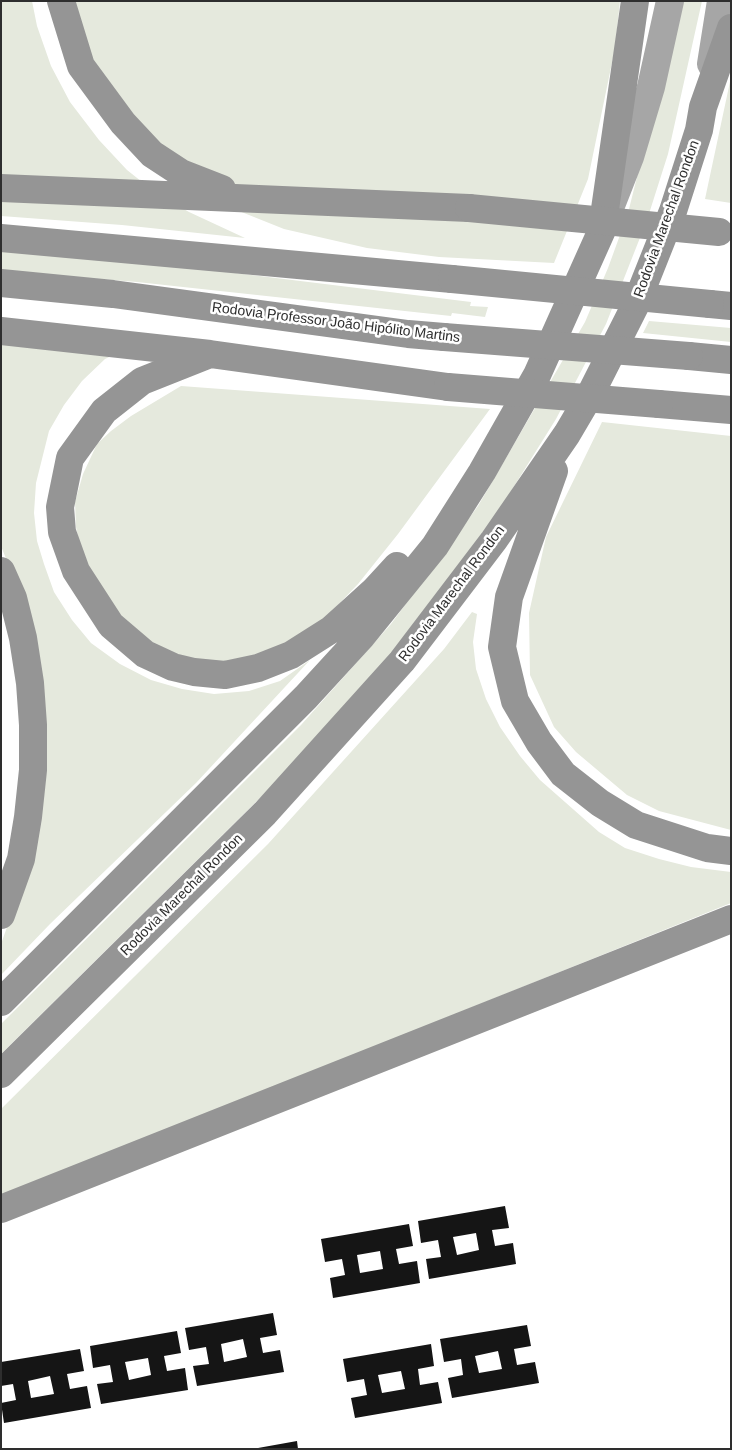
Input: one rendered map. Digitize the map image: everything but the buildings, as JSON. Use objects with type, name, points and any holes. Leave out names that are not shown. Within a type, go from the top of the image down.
[{"type":"highway","points":[[60,1],[81,66],[101,96],[152,154],[180,173],[248,197]]},
{"type":"highway","points":[[1,1002],[299,703],[362,636],[434,546],[482,472],[537,375],[602,230],[635,1]]},
{"type":"highway","points":[[703,107],[731,28]]},
{"type":"highway","name":"Rodovia Marechal Rondon","points":[[1,1074],[265,813],[361,709],[441,612],[494,540],[567,434],[590,396],[636,304],[673,211],[699,130],[703,107]]},
{"type":"highway","points":[[1,188],[248,197],[470,208],[725,233]]},
{"type":"highway","points":[[1,238],[721,305]]},
{"type":"highway","name":"Rodovia Professor João Hipólito Martins","points":[[1,283],[113,294],[444,338],[731,360]]},
{"type":"highway","points":[[1,330],[210,354],[448,387],[731,410]]},
{"type":"highway","points":[[210,354],[142,381],[104,411],[70,458],[60,507],[62,532],[76,571],[111,625],[144,654],[173,667],[194,672],[225,675],[250,670],[291,655],[316,640],[332,629],[374,591],[482,472]]},
{"type":"highway","points":[[567,434],[509,598],[502,647],[515,701],[538,742],[563,774],[600,803],[636,825],[707,848],[731,851]]},
{"type":"highway","points":[[1,570],[13,598],[23,638],[30,683],[33,725],[33,770],[28,818],[21,859],[1,915]]},
{"type":"highway","points":[[1,1209],[731,919]]},
{"type":"main road","points":[[602,230],[630,157],[651,87],[670,1]]},
{"type":"main road","name":"Rodovia Marechal Rondon","points":[[703,107],[721,1]]},
{"type":"shaded area","points":[[1,1],[32,1],[37,26],[51,66],[70,102],[99,140],[127,170],[156,193],[189,212],[245,238],[122,225],[1,216]]},
{"type":"shaded area","points":[[57,1],[620,1],[615,48],[588,179],[554,263],[439,257],[367,248],[284,229],[214,201],[157,166]]},
{"type":"shaded area","points":[[681,1],[702,1],[668,154],[647,220],[606,324],[556,419],[483,536],[381,669],[270,788],[1,1054],[1,1024],[301,725],[391,624],[478,506],[585,322],[608,268],[628,213]]},
{"type":"shaded area","points":[[731,77],[731,203],[705,199]]},
{"type":"shaded area","points":[[1,251],[219,271],[471,302],[470,306],[488,307],[485,317],[452,313],[451,316],[137,282],[1,271]]},
{"type":"shaded area","points":[[649,321],[731,328],[731,342],[643,333]]},
{"type":"shaded area","points":[[1,338],[120,352],[105,359],[82,381],[64,405],[49,431],[36,483],[34,513],[37,541],[44,564],[54,592],[72,620],[91,643],[120,664],[151,680],[182,689],[214,694],[249,691],[280,681],[310,660],[196,783],[50,924],[1,975],[1,944],[28,868],[20,594],[1,546]]},
{"type":"shaded area","points":[[181,386],[490,409],[398,534],[358,584],[307,637],[233,667],[173,656],[122,622],[82,557],[76,527],[75,502],[83,474],[97,444],[131,416]]},
{"type":"shaded area","points":[[602,422],[731,436],[731,830],[659,811],[627,795],[576,752],[554,727],[530,675],[529,613],[546,537]]},
{"type":"shaded area","points":[[472,612],[477,614],[473,642],[476,669],[486,699],[500,727],[520,756],[540,780],[599,832],[625,848],[691,867],[731,872],[731,903],[1,1197],[1,1109],[268,844],[444,649]]}]
